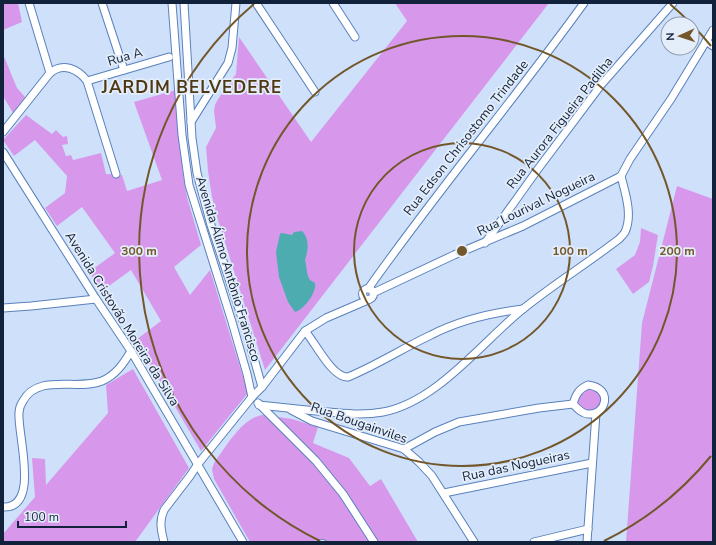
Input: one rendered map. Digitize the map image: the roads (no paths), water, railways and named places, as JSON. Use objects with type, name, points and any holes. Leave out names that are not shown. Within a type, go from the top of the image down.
[{"type":"street","points":[[29,3],[50,73]]},
{"type":"street","points":[[102,3],[124,70]]},
{"type":"street","name":"Avenida Álimo Antônio Francisco","points":[[172,3],[183,147],[189,185],[234,330],[247,374],[252,398]]},
{"type":"street","name":"Avenida Álimo Antônio Francisco","points":[[184,3],[191,122],[199,185],[218,248],[246,330],[262,387]]},
{"type":"street","points":[[191,122],[228,63],[232,48],[236,3]]},
{"type":"street","points":[[256,3],[315,92]]},
{"type":"street","points":[[333,3],[355,37]]},
{"type":"street","name":"Rua Edson Chrisostomo Trindade","points":[[368,291],[425,210],[584,3]]},
{"type":"street","name":"Rua Aurora Figueira Padilha","points":[[485,243],[601,85],[673,3]]},
{"type":"street","points":[[259,404],[287,408],[360,414],[384,412],[406,405],[428,392],[445,379],[523,309],[620,239],[625,232],[628,221],[627,206],[621,176],[630,159],[671,99],[713,30]]},
{"type":"street","points":[[706,41],[713,46]]},
{"type":"street","name":"Rua A","points":[[87,81],[169,57]]},
{"type":"street","points":[[3,132],[50,73],[65,67],[71,68],[82,74],[87,81],[116,174]]},
{"type":"street","name":"Avenida Cristovão Moreira da Silva","points":[[3,152],[96,299],[131,351],[243,542]]},
{"type":"street","name":"Rua Lourival Nogueira","points":[[368,291],[523,226],[621,176]]},
{"type":"street","points":[[164,542],[161,528],[164,510],[198,464],[262,387],[304,331],[326,318],[346,310],[368,300],[371,298],[368,291],[346,310]]},
{"type":"street","points":[[3,308],[96,299]]},
{"type":"street","points":[[304,331],[335,372],[344,377],[348,377],[432,334],[460,322],[496,312],[523,309]]},
{"type":"street","points":[[3,507],[11,506],[18,502],[22,495],[24,482],[19,413],[22,402],[30,391],[39,387],[64,383],[91,383],[102,380],[114,373],[123,364],[131,351]]},
{"type":"street","points":[[588,385],[596,386],[603,392],[605,400],[602,408],[596,413],[588,414],[580,411],[573,404],[580,388],[588,385]]},
{"type":"street","points":[[252,398],[316,461],[343,494],[374,542]]},
{"type":"street","points":[[404,449],[435,432],[459,422],[539,408],[573,404]]},
{"type":"street","name":"Rua Bougainviles","points":[[287,408],[312,421],[404,449],[432,476],[474,542]]},
{"type":"street","points":[[587,542],[596,413]]},
{"type":"street","name":"Rua das Nogueiras","points":[[444,493],[592,463]]},
{"type":"street","points":[[534,542],[588,530]]},
{"type":"lane","points":[[319,542],[324,542]]},
{"type":"district","name":"JARDIM BELVEDERE","points":[[192,87]]}]
